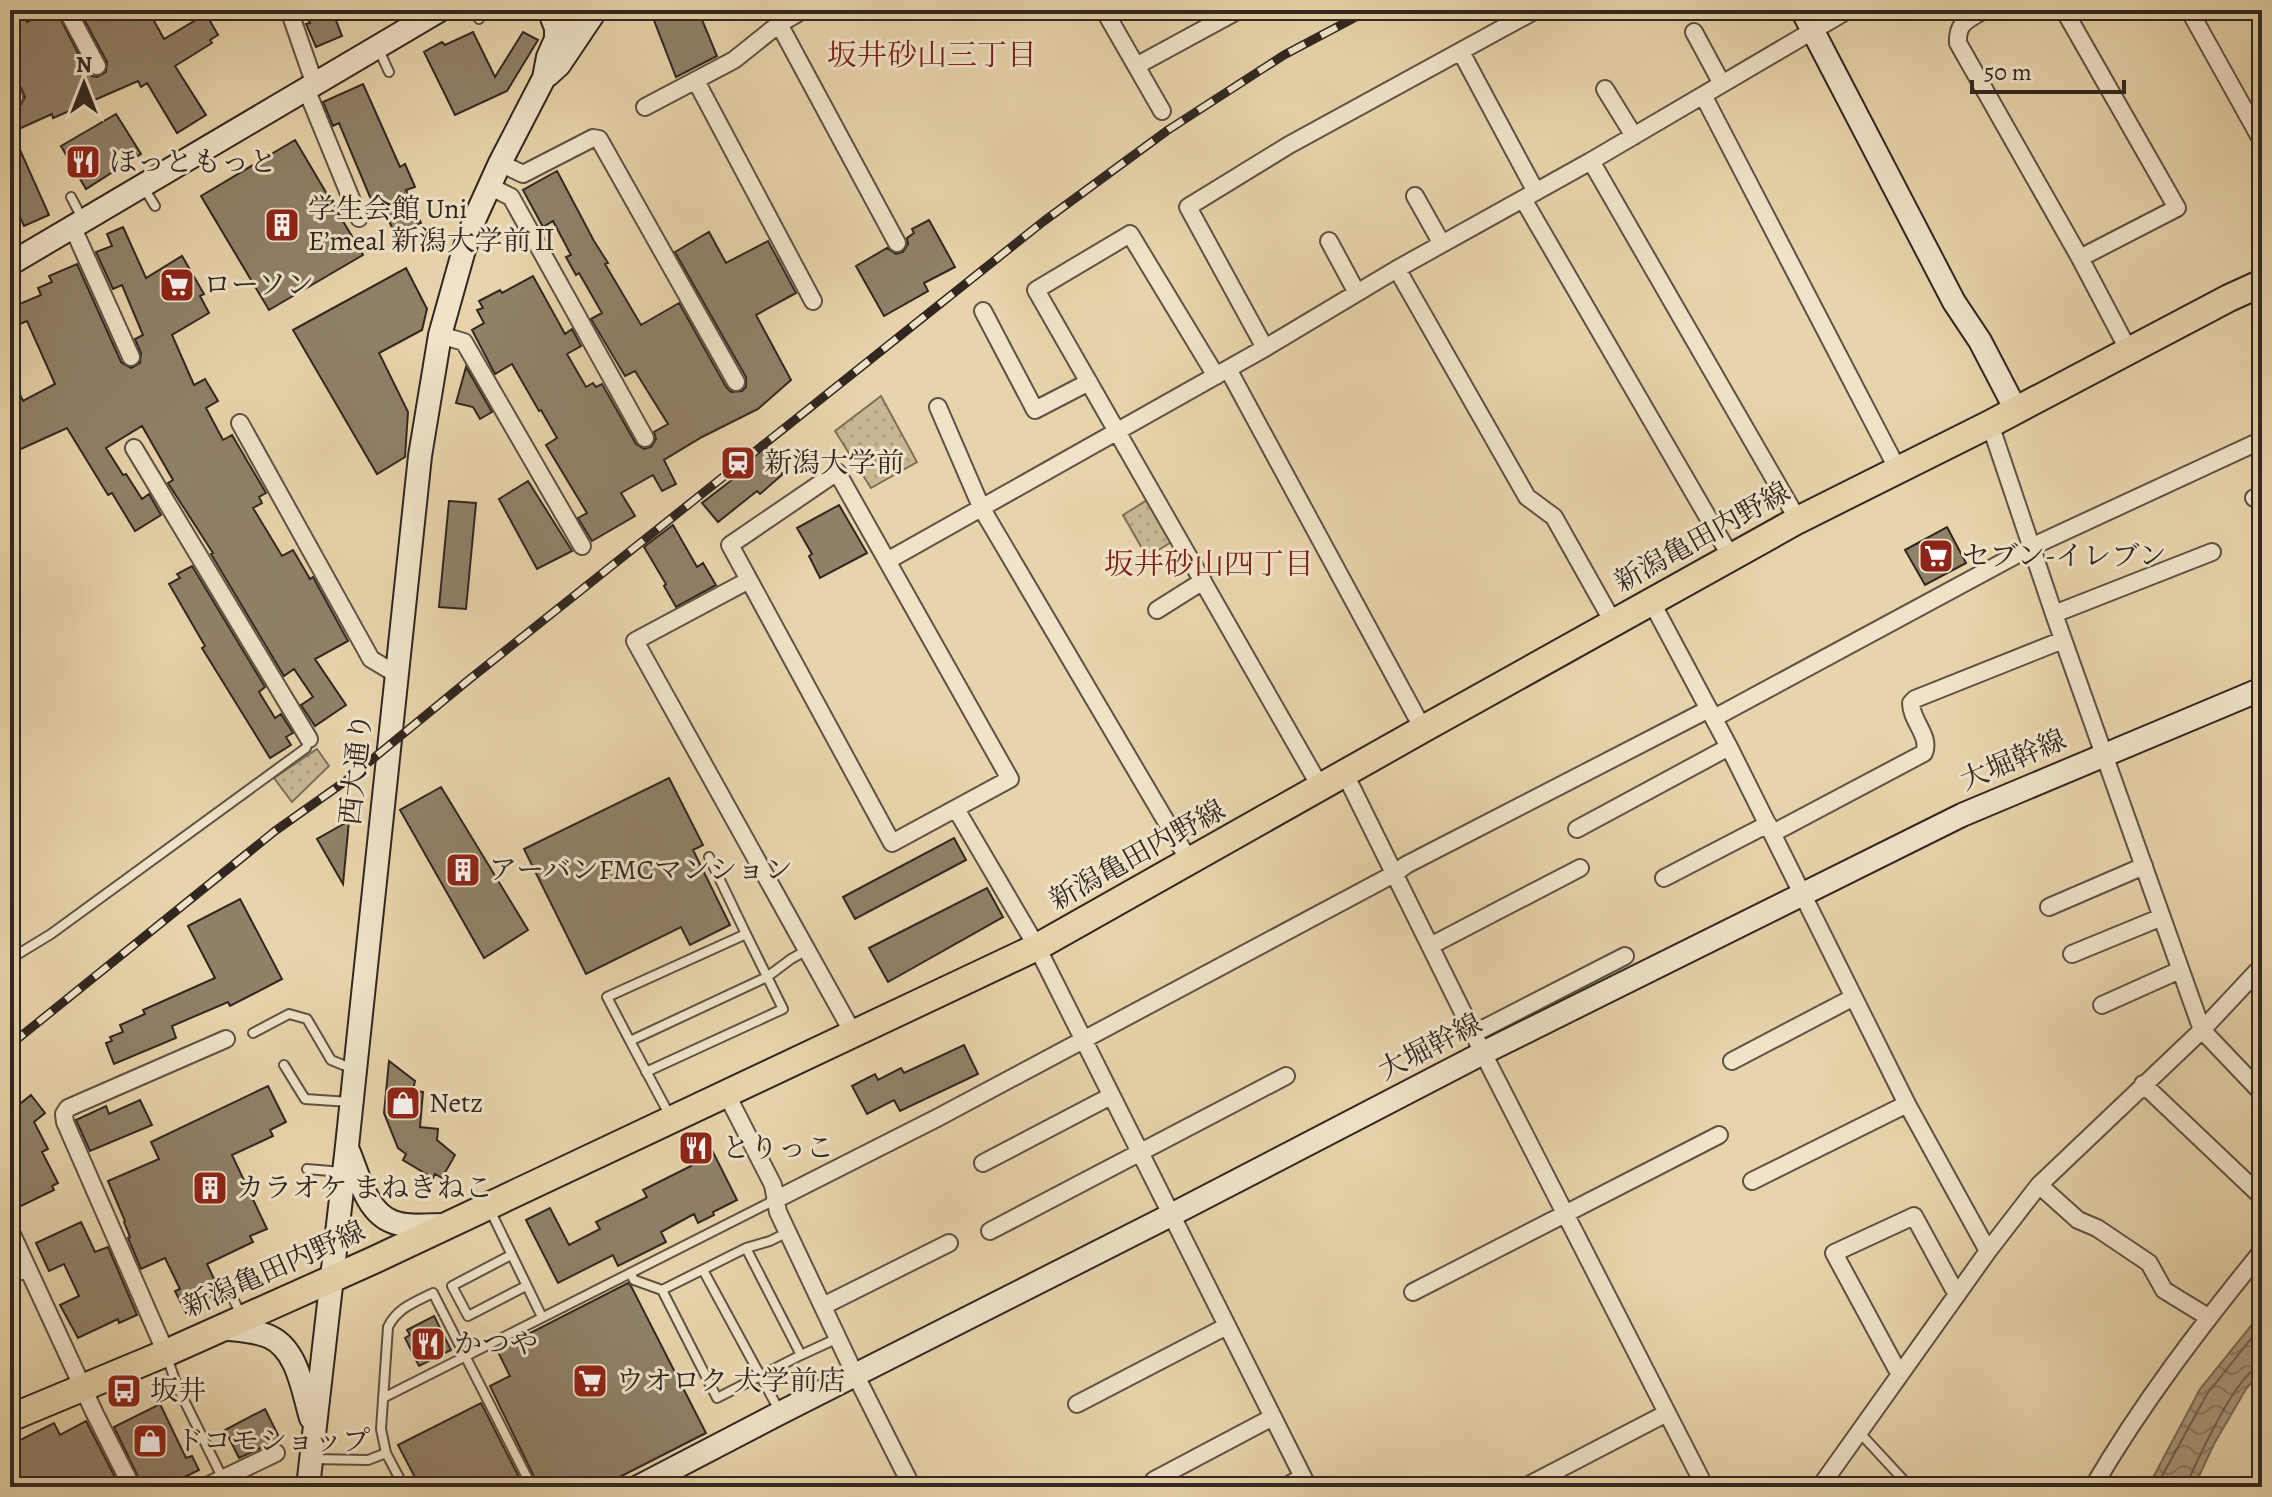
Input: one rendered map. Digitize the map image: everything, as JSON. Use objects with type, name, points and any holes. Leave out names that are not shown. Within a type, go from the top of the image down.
[{"type":"main road","name":"新潟亀田内野線","points":[[10,1418],[333,1279],[1037,947],[1798,520],[2262,283]]},
{"type":"street","points":[[67,10],[97,66]]},
{"type":"street","points":[[289,10],[311,88],[359,218]]},
{"type":"street","points":[[549,10],[556,28],[556,39]]},
{"type":"street","points":[[645,107],[666,93],[734,60],[779,24],[803,10]]},
{"type":"street","points":[[1104,10],[1162,111]]},
{"type":"street","points":[[1136,66],[1239,10]]},
{"type":"street","points":[[1265,348],[1188,207],[1289,145],[1536,10]]},
{"type":"street","points":[[1802,10],[1947,289],[1980,341],[2016,410]]},
{"type":"street","points":[[887,561],[1265,348],[1848,10]]},
{"type":"street","points":[[1984,10],[1963,23],[1957,31],[1958,43],[2129,351]]},
{"type":"street","points":[[2064,10],[2177,208],[2080,258]]},
{"type":"street","points":[[2189,10],[2262,141]]},
{"type":"street","points":[[12,258],[78,225],[378,48],[435,11]]},
{"type":"street","name":"西大通り","points":[[308,1487],[420,456],[440,335],[463,253],[489,186],[544,78],[556,39],[590,16]]},
{"type":"street","name":"西大通り","points":[[544,78],[559,65],[590,16]]},
{"type":"street","points":[[779,24],[897,243]]},
{"type":"street","points":[[1694,32],[1722,84]]},
{"type":"street","points":[[1461,52],[1530,195],[1731,557]]},
{"type":"street","points":[[696,81],[813,301]]},
{"type":"street","points":[[1605,89],[1634,136]]},
{"type":"street","points":[[1703,95],[1898,470]]},
{"type":"street","points":[[500,163],[523,174],[593,138],[599,139],[736,382]]},
{"type":"street","points":[[1591,161],[1798,520]]},
{"type":"street","points":[[489,186],[511,197],[645,438]]},
{"type":"street","points":[[1415,196],[1442,244]]},
{"type":"street","points":[[78,225],[131,357]]},
{"type":"street","points":[[1321,788],[1036,290],[1130,234],[1222,372],[1423,729]]},
{"type":"street","points":[[1329,241],[1357,293]]},
{"type":"street","points":[[1397,269],[1527,497],[1554,517],[1613,622]]},
{"type":"street","points":[[983,311],[1035,410],[1089,382]]},
{"type":"street","points":[[440,335],[464,342],[582,546]]},
{"type":"street","points":[[938,407],[982,509],[1190,862]]},
{"type":"street","points":[[240,423],[367,662],[396,674]]},
{"type":"street","points":[[1990,424],[2063,640],[2202,1030],[2262,1093]]},
{"type":"street","points":[[775,1200],[1084,1040],[1406,865],[1711,713],[2031,547],[2262,440]]},
{"type":"street","points":[[134,448],[309,739]]},
{"type":"street","points":[[837,472],[887,561],[1010,779],[892,843],[730,545],[837,472]]},
{"type":"street","points":[[2054,614],[2212,552]]},
{"type":"street","points":[[749,580],[635,641],[853,1033]]},
{"type":"street","points":[[1157,610],[1203,581]]},
{"type":"street","points":[[1651,601],[1729,747],[1852,998],[1988,1251]]},
{"type":"street","points":[[1664,878],[1924,753],[1926,741],[1911,709],[1915,699],[2063,640]]},
{"type":"street","name":"大堀幹線","points":[[638,1487],[1171,1215],[1478,1043],[1803,894],[1962,815],[2262,689]]},
{"type":"street","points":[[1577,829],[1729,747]]},
{"type":"street","points":[[1345,774],[1478,1043],[1705,1487]]},
{"type":"street","points":[[956,809],[1037,947],[1306,1482],[1285,1487]]},
{"type":"street","points":[[2049,907],[2144,866]]},
{"type":"street","points":[[1430,946],[1580,868]]},
{"type":"street","points":[[2072,954],[2162,917]]},
{"type":"street","points":[[1478,1043],[1625,956]]},
{"type":"street","points":[[2102,1005],[2180,970]]},
{"type":"street","points":[[1820,1487],[1988,1251],[2039,1185],[2259,976]]},
{"type":"street","points":[[1732,1061],[1852,998]]},
{"type":"street","points":[[166,1353],[64,1114],[68,1108],[226,1039]]},
{"type":"street","points":[[990,1231],[1286,1076]]},
{"type":"street","points":[[2143,1084],[2262,1197]]},
{"type":"street","points":[[727,1095],[773,1185],[775,1200],[788,1232],[838,1338],[912,1487]]},
{"type":"street","points":[[983,1163],[1111,1096]]},
{"type":"street","points":[[1752,1181],[1907,1104]]},
{"type":"street","points":[[1413,1292],[1719,1135]]},
{"type":"street","points":[[347,1146],[371,1204],[381,1216],[394,1223],[445,1225]]},
{"type":"street","points":[[2039,1185],[2078,1220],[2097,1228],[2149,1263],[2164,1290],[2208,1317]]},
{"type":"street","points":[[1900,1375],[1834,1253],[1914,1216],[1957,1295]]},
{"type":"street","points":[[10,1230],[132,1487]]},
{"type":"street","points":[[823,1306],[949,1243]]},
{"type":"street","points":[[2093,1487],[2121,1439],[2208,1317],[2262,1251]]},
{"type":"street","points":[[10,1275],[27,1268]]},
{"type":"street","points":[[232,1323],[270,1337],[290,1355],[314,1427]]},
{"type":"street","points":[[1077,1404],[1227,1326]]},
{"type":"street","points":[[1525,1487],[1667,1413]]},
{"type":"street","points":[[1154,1480],[1273,1417]]},
{"type":"street","points":[[205,1487],[225,1482],[276,1453]]},
{"type":"lane","points":[[473,10],[479,19]]},
{"type":"lane","points":[[378,48],[389,72]]},
{"type":"lane","points":[[143,187],[155,206]]},
{"type":"lane","points":[[71,197],[78,225]]},
{"type":"lane","points":[[10,959],[51,934],[306,748],[309,739]]},
{"type":"lane","points":[[646,1072],[783,1009],[709,857]]},
{"type":"lane","points":[[672,1120],[607,997],[746,934]]},
{"type":"lane","points":[[630,1041],[767,977],[807,950]]},
{"type":"lane","points":[[253,1033],[289,1014],[307,1019],[331,1060],[354,1069]]},
{"type":"lane","points":[[284,1065],[305,1099],[351,1102]]},
{"type":"lane","points":[[307,1169],[344,1172]]},
{"type":"lane","points":[[383,1398],[775,1200]]},
{"type":"lane","points":[[488,1205],[542,1317]]},
{"type":"lane","points":[[662,1290],[746,1248],[788,1232]]},
{"type":"lane","points":[[746,1248],[801,1355]]},
{"type":"lane","points":[[511,1255],[452,1286],[468,1316],[526,1286]]},
{"type":"lane","points":[[703,1270],[780,1413]]},
{"type":"lane","points":[[630,1273],[634,1280],[662,1290],[717,1398],[838,1338]]},
{"type":"lane","points":[[230,1292],[232,1323]]},
{"type":"lane","points":[[404,1487],[386,1453],[381,1429],[388,1327],[399,1310],[433,1293],[532,1487]]},
{"type":"lane","points":[[441,1308],[459,1299]]},
{"type":"lane","points":[[166,1353],[177,1386],[225,1482]]},
{"type":"lane","points":[[1860,1433],[1910,1487]]},
{"type":"lane","points":[[311,1459],[368,1460],[386,1453]]},
{"type":"shaded area","points":[[881,396],[917,462],[871,488],[835,431]]},
{"type":"shaded area","points":[[1149,499],[1173,541],[1147,557],[1123,515]]},
{"type":"shaded area","points":[[317,749],[329,766],[292,802],[274,778]]},
{"type":"water","points":[[2262,1312],[2262,1370],[2246,1389],[2214,1444],[2194,1487],[2148,1487],[2200,1389]]},
{"type":"building","points":[[10,10],[22,10],[27,22],[56,10],[87,71],[97,77],[106,72],[107,62],[79,10],[148,10],[164,39],[206,14],[218,35],[210,40],[212,43],[175,66],[206,115],[177,133],[147,83],[141,87],[138,81],[53,118],[52,114],[12,132],[49,215],[24,226],[10,195],[10,110],[20,106],[25,97],[21,88],[10,87]]},
{"type":"building","points":[[304,10],[332,10],[342,36],[316,47],[306,24],[310,23]]},
{"type":"building","points":[[650,10],[698,10],[717,56],[676,77]]},
{"type":"building","points":[[473,32],[495,77],[523,32],[538,40],[507,91],[455,115],[424,52],[442,42],[445,45]]},
{"type":"building","points":[[363,84],[400,167],[405,164],[415,187],[406,190],[421,223],[395,234],[380,202],[373,204],[339,123],[333,126],[323,102]]},
{"type":"building","points":[[116,114],[141,154],[86,189],[61,146]]},
{"type":"building","name":"学生会館 Uni E’meal 新潟大学前Ⅱ","points":[[295,140],[363,255],[269,310],[201,196]]},
{"type":"building","points":[[557,171],[641,325],[679,303],[731,392],[742,391],[746,387],[746,377],[675,252],[709,232],[726,263],[768,241],[796,293],[756,315],[791,380],[758,409],[664,460],[676,484],[662,491],[653,475],[621,493],[635,516],[592,541],[578,518],[587,513],[546,445],[557,438],[512,364],[495,374],[472,330],[484,323],[477,310],[483,308],[479,301],[500,290],[502,293],[533,276],[565,334],[572,329],[581,346],[567,354],[586,387],[593,383],[596,387],[602,384],[636,444],[644,449],[651,447],[656,439],[654,432],[668,424],[635,371],[625,376],[591,319],[602,313],[566,257],[571,255],[553,221],[543,227],[523,190]]},
{"type":"building","points":[[929,220],[955,267],[924,283],[928,291],[884,316],[856,266],[887,248],[896,254],[903,252],[908,244],[907,238],[914,233],[912,229]]},
{"type":"building","points":[[123,227],[146,278],[182,256],[204,294],[200,296],[209,313],[172,335],[194,385],[205,379],[218,401],[206,408],[223,440],[232,435],[266,493],[259,497],[262,503],[253,508],[282,556],[293,550],[310,579],[313,577],[348,641],[315,659],[346,705],[315,726],[301,705],[313,697],[294,669],[284,676],[213,553],[168,483],[173,480],[142,426],[106,448],[142,499],[149,494],[161,515],[135,531],[112,493],[108,495],[67,428],[10,454],[10,374],[23,401],[55,384],[27,321],[10,328],[10,308],[41,295],[38,288],[52,282],[49,276],[77,264],[121,362],[131,368],[140,363],[141,353],[135,339],[143,335],[122,285],[113,289],[96,252],[112,246],[107,234]]},
{"type":"building","points":[[406,268],[427,309],[422,330],[379,353],[408,412],[405,457],[377,474],[293,330]]},
{"type":"building","points":[[466,367],[492,412],[480,419],[473,407],[456,403]]},
{"type":"building","points":[[768,445],[780,460],[774,464],[783,474],[760,494],[757,491],[718,522],[702,503],[737,476],[735,472]]},
{"type":"building","points":[[528,481],[572,551],[537,569],[499,499]]},
{"type":"building","points":[[449,501],[476,503],[466,609],[439,607]]},
{"type":"building","points":[[839,505],[867,553],[820,578],[809,556],[812,554],[797,528]]},
{"type":"building","points":[[673,525],[697,567],[703,563],[716,585],[676,607],[644,547]]},
{"type":"building","name":"セブン-イレブン","points":[[1947,527],[1966,563],[1925,585],[1905,550]]},
{"type":"building","points":[[192,566],[265,687],[259,692],[275,718],[281,714],[293,733],[286,737],[291,745],[270,758],[202,648],[205,646],[169,584],[180,578],[177,574]]},
{"type":"building","points":[[669,778],[703,845],[693,850],[730,925],[690,945],[681,927],[586,974],[524,849]]},
{"type":"building","name":"アーバンFMCマンション","points":[[441,787],[528,930],[484,958],[400,810]]},
{"type":"building","points":[[349,821],[343,884],[317,839]]},
{"type":"building","points":[[954,838],[966,860],[855,919],[843,897]]},
{"type":"building","points":[[987,888],[1003,917],[888,982],[869,948]]},
{"type":"building","points":[[240,899],[282,979],[230,1006],[228,1002],[172,1026],[176,1038],[114,1064],[106,1043],[112,1041],[110,1037],[123,1032],[120,1025],[145,1014],[143,1010],[215,978],[188,926]]},
{"type":"building","points":[[964,1045],[978,1074],[900,1111],[894,1100],[867,1114],[852,1086],[875,1074],[878,1080],[901,1068],[904,1073]]},
{"type":"building","name":"Netz","points":[[389,1061],[415,1081],[413,1090],[423,1092],[420,1127],[438,1129],[437,1140],[455,1155],[442,1178],[435,1174],[433,1178],[403,1160],[406,1154],[398,1148],[384,1113]]},
{"type":"building","points":[[268,1086],[286,1122],[270,1130],[273,1136],[232,1155],[267,1229],[250,1236],[253,1242],[207,1264],[222,1296],[186,1313],[175,1291],[180,1289],[165,1258],[141,1269],[108,1181],[159,1159],[151,1142]]},
{"type":"building","points":[[31,1095],[45,1113],[34,1122],[48,1149],[42,1152],[58,1183],[52,1186],[54,1190],[17,1208],[10,1193],[10,1188],[16,1185],[10,1173],[10,1112]]},
{"type":"building","points":[[140,1100],[152,1125],[90,1151],[76,1120],[106,1106],[109,1114]]},
{"type":"building","points":[[695,1133],[705,1136],[737,1200],[698,1223],[694,1214],[661,1232],[666,1242],[618,1266],[613,1255],[558,1283],[526,1220],[550,1208],[569,1245],[600,1229],[596,1222],[647,1197],[643,1190],[691,1166],[682,1145],[686,1137]]},
{"type":"building","points":[[81,1222],[95,1252],[108,1247],[137,1315],[119,1323],[118,1319],[78,1338],[60,1305],[79,1296],[64,1264],[49,1271],[36,1243]]},
{"type":"building","name":"ウオロク 大学前店","points":[[628,1283],[706,1433],[600,1487],[564,1487],[560,1480],[547,1487],[539,1487],[490,1386],[510,1376],[497,1350]]},
{"type":"building","name":"かつや","points":[[434,1316],[451,1350],[419,1366],[405,1338],[410,1335],[407,1330]]},
{"type":"building","points":[[481,1403],[524,1487],[420,1487],[398,1445]]},
{"type":"building","name":"ドコモショップ","points":[[160,1404],[186,1458],[192,1456],[199,1470],[164,1487],[143,1487],[114,1427]]},
{"type":"building","points":[[265,1409],[280,1439],[239,1458],[225,1430]]},
{"type":"building","points":[[86,1421],[120,1487],[10,1487],[10,1445],[54,1423],[60,1435]]},
{"type":"railway","points":[[10,1045],[275,831],[347,780],[1044,221],[1168,130],[1284,55],[1369,10]]},
{"type":"place","name":"ほっともっと","points":[[83,162]]},
{"type":"place","name":"学生会館 Uni E’meal 新潟大学前Ⅱ","points":[[282,225]]},
{"type":"place","name":"ローソン","points":[[177,285]]},
{"type":"place","name":"新潟大学前","points":[[738,463]]},
{"type":"place","name":"セブン-イレブン","points":[[1936,556]]},
{"type":"place","name":"アーバンFMCマンション","points":[[463,870]]},
{"type":"place","name":"Netz","points":[[403,1103]]},
{"type":"place","name":"とりっこ","points":[[696,1148]]},
{"type":"place","name":"カラオケ まねきねこ","points":[[210,1188]]},
{"type":"place","name":"かつや","points":[[428,1344]]},
{"type":"place","name":"ウオロク 大学前店","points":[[590,1381]]},
{"type":"place","name":"坂井","points":[[124,1391]]},
{"type":"place","name":"ドコモショップ","points":[[150,1441]]},
{"type":"district","name":"坂井砂山三丁目","points":[[932,55]]},
{"type":"district","name":"坂井砂山四丁目","points":[[1209,564]]}]
